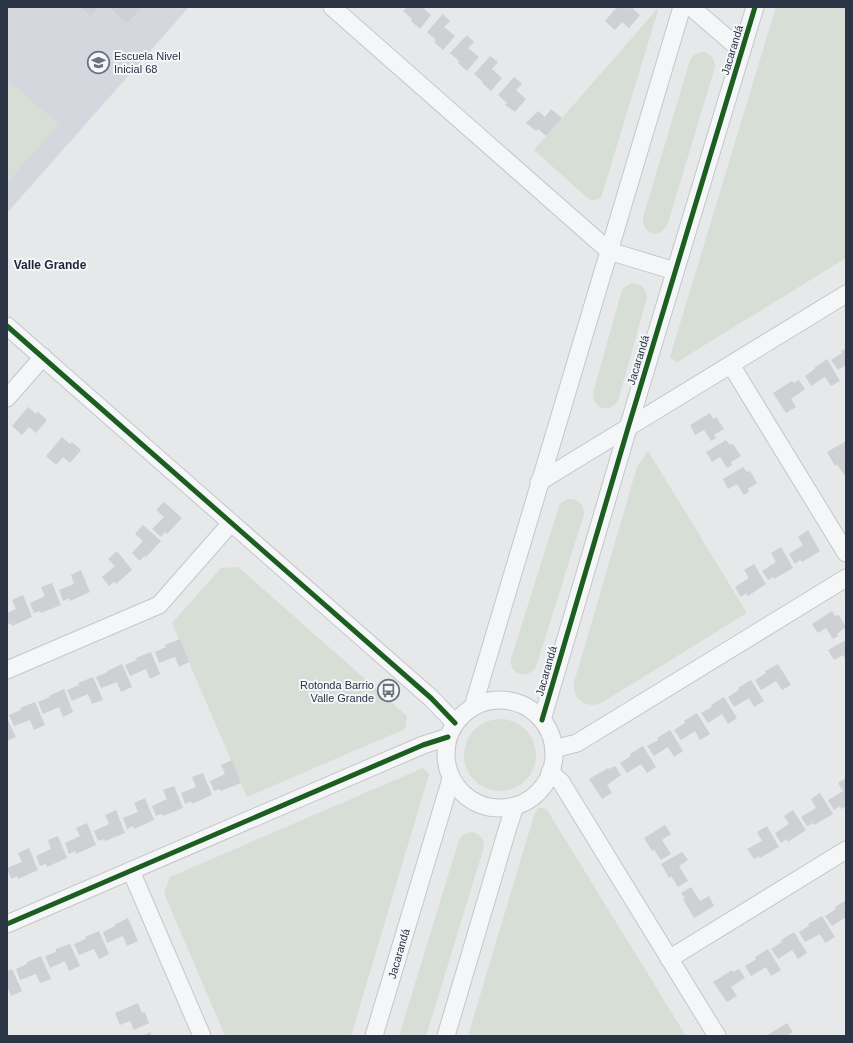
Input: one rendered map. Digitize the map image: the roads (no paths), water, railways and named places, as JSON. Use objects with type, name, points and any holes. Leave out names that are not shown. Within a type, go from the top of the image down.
[{"type":"street","points":[[332,7],[609,251],[675,271]]},
{"type":"street","points":[[473,707],[682,7]]},
{"type":"street","points":[[691,7],[742,51]]},
{"type":"street","name":"Jacarandá","points":[[542,720],[755,7]]},
{"type":"street","points":[[539,482],[846,294]]},
{"type":"street","points":[[7,326],[431,698],[452,730],[424,745],[7,924]]},
{"type":"street","points":[[7,398],[43,357]]},
{"type":"street","points":[[731,365],[846,553]]},
{"type":"street","points":[[7,670],[159,605],[231,523]]},
{"type":"street","points":[[554,750],[577,743],[846,578]]},
{"type":"street","name":"Jacarandá","points":[[502,700],[517,703],[531,710],[542,720],[552,739],[554,761],[545,784],[537,793],[527,801],[515,806],[500,808],[486,807],[472,801],[460,791],[446,766],[446,751],[452,730],[466,711],[487,702],[502,700]]},
{"type":"street","points":[[550,772],[561,782],[717,1036]]},
{"type":"street","name":"Jacarandá","points":[[374,1036],[452,779]]},
{"type":"street","points":[[446,1036],[515,806]]},
{"type":"street","points":[[669,958],[846,850]]},
{"type":"street","points":[[131,870],[202,1036]]},
{"type":"place","name":"Escuela Nivel Inicial 68","points":[[98,62]]},
{"type":"place","name":"Rotonda Barrio Valle Grande","points":[[389,691]]},
{"type":"district","name":"Valle Grande","points":[[50,265]]}]
